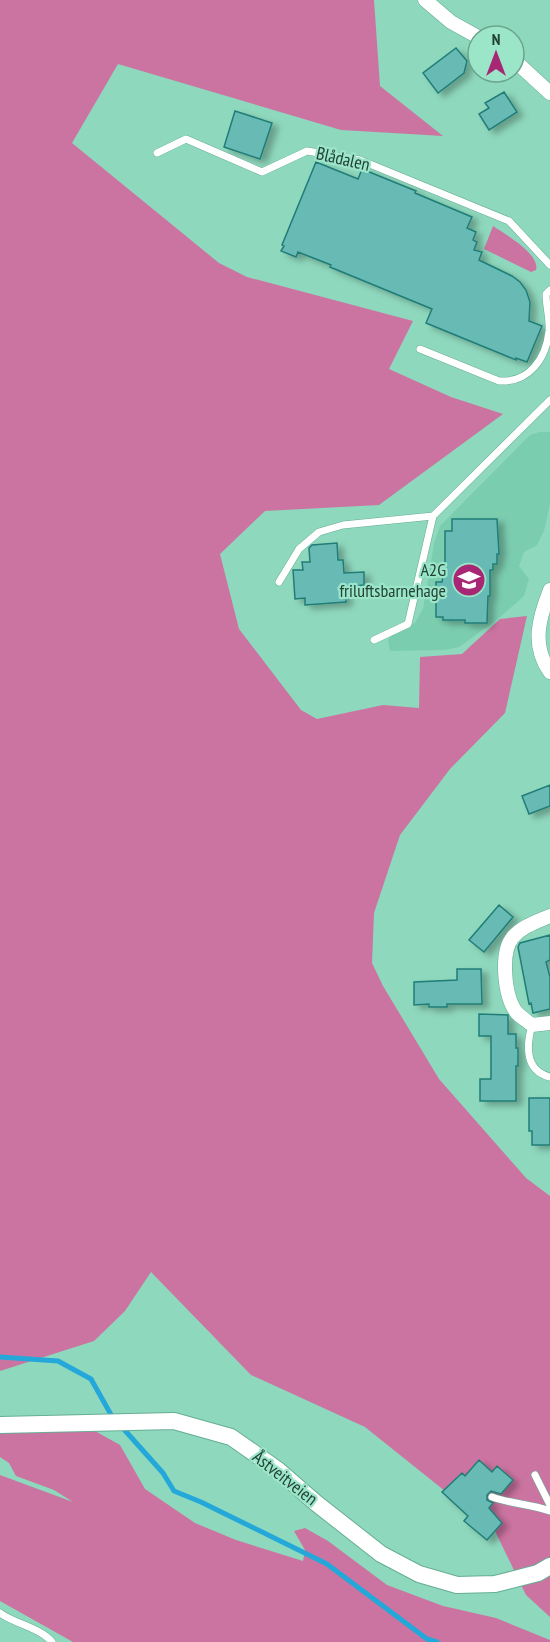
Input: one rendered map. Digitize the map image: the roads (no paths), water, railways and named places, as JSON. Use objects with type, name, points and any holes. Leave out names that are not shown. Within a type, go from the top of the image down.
[{"type":"street","points":[[425,0],[451,22],[466,30]]},
{"type":"street","points":[[526,71],[550,93]]},
{"type":"street","points":[[550,590],[538,636],[542,660],[550,672]]},
{"type":"street","points":[[550,916],[523,927],[511,939],[505,953],[507,992],[516,1012],[532,1025],[550,1023]]},
{"type":"street","name":"Åstveitveien","points":[[0,1425],[174,1421],[231,1437],[278,1470],[315,1503],[381,1554],[419,1574],[457,1585],[495,1584],[538,1573],[550,1566]]},
{"type":"lane","name":"Blådalen","points":[[157,153],[186,139],[262,172],[307,151],[360,160],[508,221],[550,265]]},
{"type":"lane","points":[[420,349],[499,381],[510,382],[524,376],[540,362],[546,346],[549,329],[546,294],[550,290]]},
{"type":"lane","points":[[374,640],[408,624],[433,516],[550,400]]},
{"type":"lane","points":[[279,582],[298,549],[319,532],[342,525],[433,516]]},
{"type":"lane","points":[[532,1025],[528,1039],[528,1057],[531,1065],[537,1071],[550,1077]]},
{"type":"lane","points":[[535,1475],[550,1505]]},
{"type":"lane","points":[[492,1497],[512,1504],[532,1505],[550,1511]]},
{"type":"lane","points":[[0,1613],[43,1633],[52,1642]]},
{"type":"waterway","points":[[0,1357],[58,1361],[91,1379],[114,1420]]},
{"type":"waterway","points":[[121,1426],[163,1473],[174,1491],[327,1564],[427,1639],[437,1642]]},
{"type":"place","name":"A2G friluftsbarnehage","points":[[469,580]]}]
